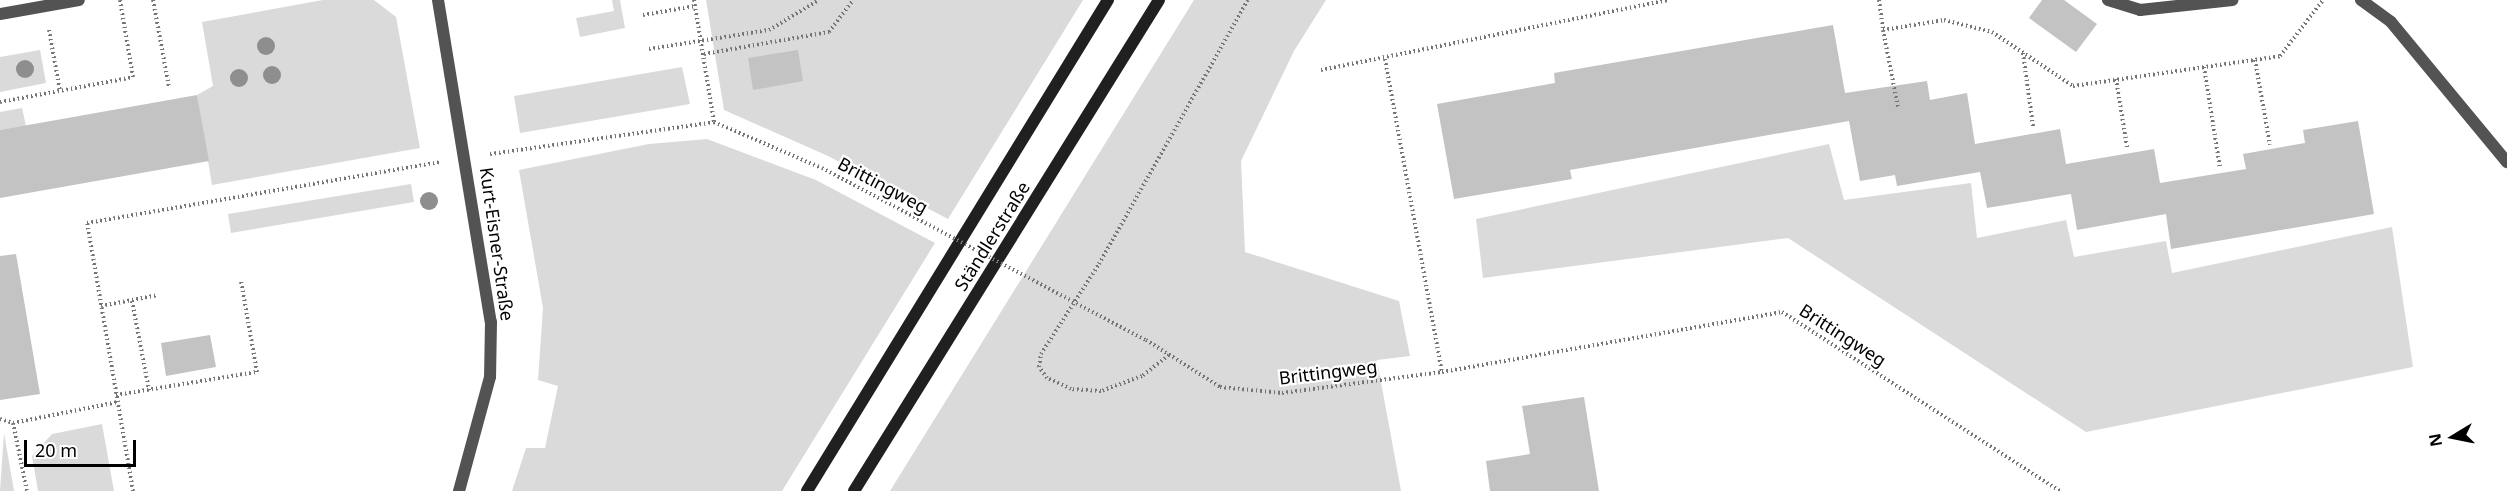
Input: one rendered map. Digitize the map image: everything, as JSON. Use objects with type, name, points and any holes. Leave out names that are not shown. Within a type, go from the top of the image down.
[{"type":"main road","name":"Ständlerstraße","points":[[807,491],[1108,0]]},
{"type":"main road","name":"Ständlerstraße","points":[[854,491],[1159,0]]},
{"type":"street","points":[[0,14],[79,0]]},
{"type":"street","name":"Kurt-Eisner-Straße","points":[[438,0],[466,158],[491,322],[490,377],[459,491]]},
{"type":"street","points":[[2108,0],[2140,10],[2232,0]]},
{"type":"street","points":[[2361,0],[2391,22],[2507,162]]},
{"type":"path","points":[[0,102],[133,77],[120,0]]},
{"type":"path","points":[[153,0],[170,87]]},
{"type":"path","points":[[649,48],[769,30],[819,0]]},
{"type":"path","points":[[704,54],[829,32],[853,0]]},
{"type":"path","points":[[1169,355],[1142,376],[1101,391],[1071,389],[1047,378],[1039,368],[1041,354],[1099,264],[1248,0]]},
{"type":"path","points":[[1321,70],[1668,0]]},
{"type":"path","points":[[1879,0],[1898,107]]},
{"type":"path","points":[[1883,30],[1944,20],[1992,32],[2073,86],[2280,57],[2324,0]]},
{"type":"path","points":[[132,491],[87,223],[466,158],[714,122],[694,3],[643,15]]},
{"type":"path","points":[[45,6],[60,91]]},
{"type":"path","points":[[2023,52],[2033,126]]},
{"type":"path","points":[[1385,58],[1443,372]]},
{"type":"path","points":[[2255,60],[2270,145]]},
{"type":"path","points":[[2204,67],[2220,168]]},
{"type":"path","points":[[2116,79],[2127,147]]},
{"type":"path","name":"Brittingweg","points":[[714,122],[822,168],[1146,340],[1220,387],[1282,393],[1443,372],[1782,312],[2061,491]]},
{"type":"path","points":[[116,395],[257,372],[241,281]]},
{"type":"path","points":[[101,306],[158,295]]},
{"type":"path","points":[[132,301],[148,390]]},
{"type":"path","points":[[0,419],[13,423],[118,402]]},
{"type":"path","points":[[13,423],[27,491]]},
{"type":"shaded area","points":[[323,0],[374,0],[396,17],[420,148],[212,185],[197,95],[213,86],[202,22]]},
{"type":"shaded area","points":[[612,0],[620,0],[625,28],[580,37],[576,18],[614,11]]},
{"type":"shaded area","points":[[706,0],[1083,0],[948,219],[828,156],[724,110]]},
{"type":"shaded area","points":[[1194,0],[1326,0],[1294,51],[1241,161],[1245,252],[1399,301],[1410,356],[1377,360],[1401,491],[890,491]]},
{"type":"shaded area","points":[[40,50],[46,83],[0,92],[0,57]]},
{"type":"shaded area","points":[[682,67],[690,104],[520,133],[514,96]]},
{"type":"shaded area","points":[[22,108],[26,126],[0,130],[0,112]]},
{"type":"shaded area","points":[[707,139],[816,180],[935,243],[782,491],[512,491],[526,448],[545,448],[558,386],[538,380],[543,308],[519,170],[649,144]]},
{"type":"shaded area","points":[[1829,144],[1844,200],[1971,183],[1977,238],[2066,220],[2074,257],[2166,241],[2172,273],[2392,227],[2413,367],[2086,432],[1788,238],[1483,278],[1476,219]]},
{"type":"shaded area","points":[[411,184],[414,202],[231,233],[228,214]]},
{"type":"shaded area","points":[[102,424],[114,491],[38,491],[32,456],[52,434]]},
{"type":"shaded area","points":[[4,433],[14,491],[0,491]]},
{"type":"building","points":[[2042,0],[2064,0],[2097,24],[2076,52],[2029,18]]},
{"type":"building","points":[[1833,25],[1845,93],[1927,81],[1930,100],[1967,93],[1975,144],[2060,129],[2066,164],[2154,149],[2160,183],[2246,169],[2243,154],[2305,143],[2303,130],[2358,121],[2374,214],[2171,249],[2166,214],[2077,230],[2071,194],[1987,208],[1980,172],[1897,186],[1895,175],[1860,181],[1849,121],[1570,170],[1572,179],[1454,199],[1437,104],[1555,83],[1554,73]]},
{"type":"building","points":[[798,50],[803,81],[753,90],[748,58]]},
{"type":"building","points":[[197,95],[209,161],[0,198],[0,130]]},
{"type":"building","points":[[16,254],[40,394],[0,400],[0,256]]},
{"type":"building","points":[[210,335],[216,367],[166,376],[161,343]]},
{"type":"building","points":[[1584,397],[1599,491],[1490,491],[1486,461],[1530,454],[1522,406]]}]
